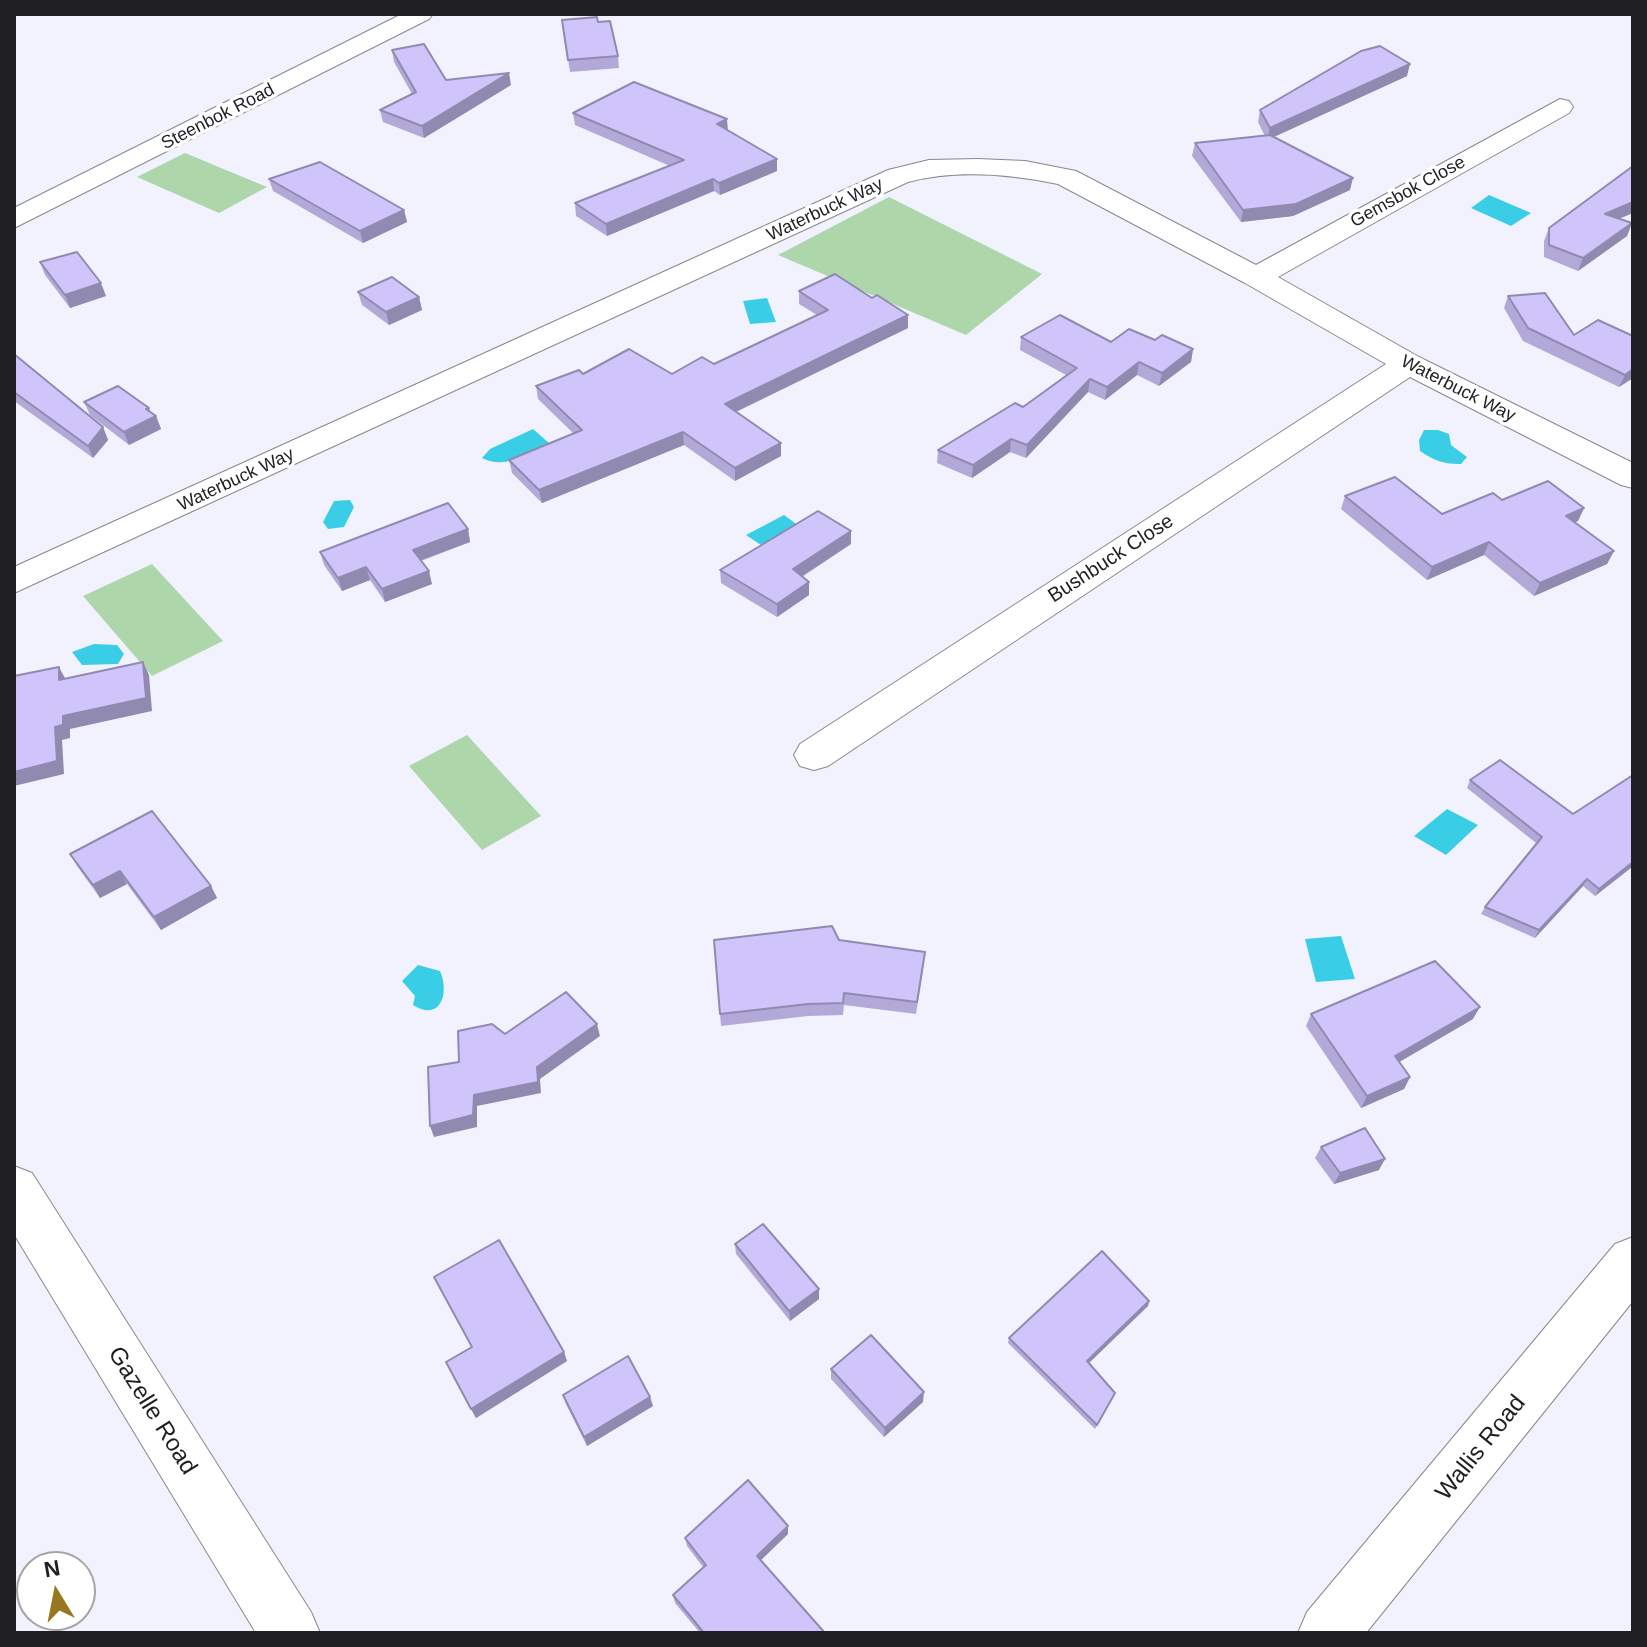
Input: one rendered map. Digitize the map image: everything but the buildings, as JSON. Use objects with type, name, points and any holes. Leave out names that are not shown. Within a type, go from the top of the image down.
[{"type":"street","name":"Steenbok Road","points":[[14,219],[421,14]]},
{"type":"street","name":"Gemsbok Close","points":[[1256,277],[1560,107]]},
{"type":"street","name":"Waterbuck Way","points":[[14,581],[898,176],[929,168],[1025,169],[1066,177],[1256,277],[1408,364],[1633,477]]},
{"type":"street","name":"Bushbuck Close","points":[[814,755],[1408,364]]},
{"type":"street","name":"Gazelle Road","points":[[14,1189],[290,1633]]},
{"type":"street","name":"Wallis Road","points":[[1328,1633],[1633,1261]]},
{"type":"green space","points":[[185,153],[267,187],[219,213],[137,177]]},
{"type":"green space","points":[[889,197],[1042,274],[966,335],[778,255]]},
{"type":"green space","points":[[152,564],[223,641],[152,676],[83,596]]},
{"type":"green space","points":[[467,735],[541,816],[482,850],[409,766]]},
{"type":"water","points":[[1489,195],[1531,213],[1511,226],[1471,208]]},
{"type":"water","points":[[767,298],[776,322],[750,324],[743,301]]},
{"type":"water","points":[[533,429],[549,443],[508,461],[482,458],[490,449]]},
{"type":"water","points":[[1424,430],[1449,434],[1451,445],[1467,457],[1461,464],[1455,464],[1439,461],[1420,451],[1419,440]]},
{"type":"water","points":[[350,500],[354,507],[344,527],[328,529],[323,522],[334,501]]},
{"type":"water","points":[[784,515],[799,526],[761,545],[746,535]]},
{"type":"water","points":[[94,644],[117,645],[124,654],[118,664],[82,665],[72,652]]},
{"type":"water","points":[[1447,809],[1478,825],[1446,855],[1414,836]]},
{"type":"water","points":[[1341,936],[1355,979],[1316,982],[1305,939]]},
{"type":"water","points":[[418,965],[440,971],[444,988],[436,1008],[422,1009],[413,1005],[415,996],[402,981]]}]
